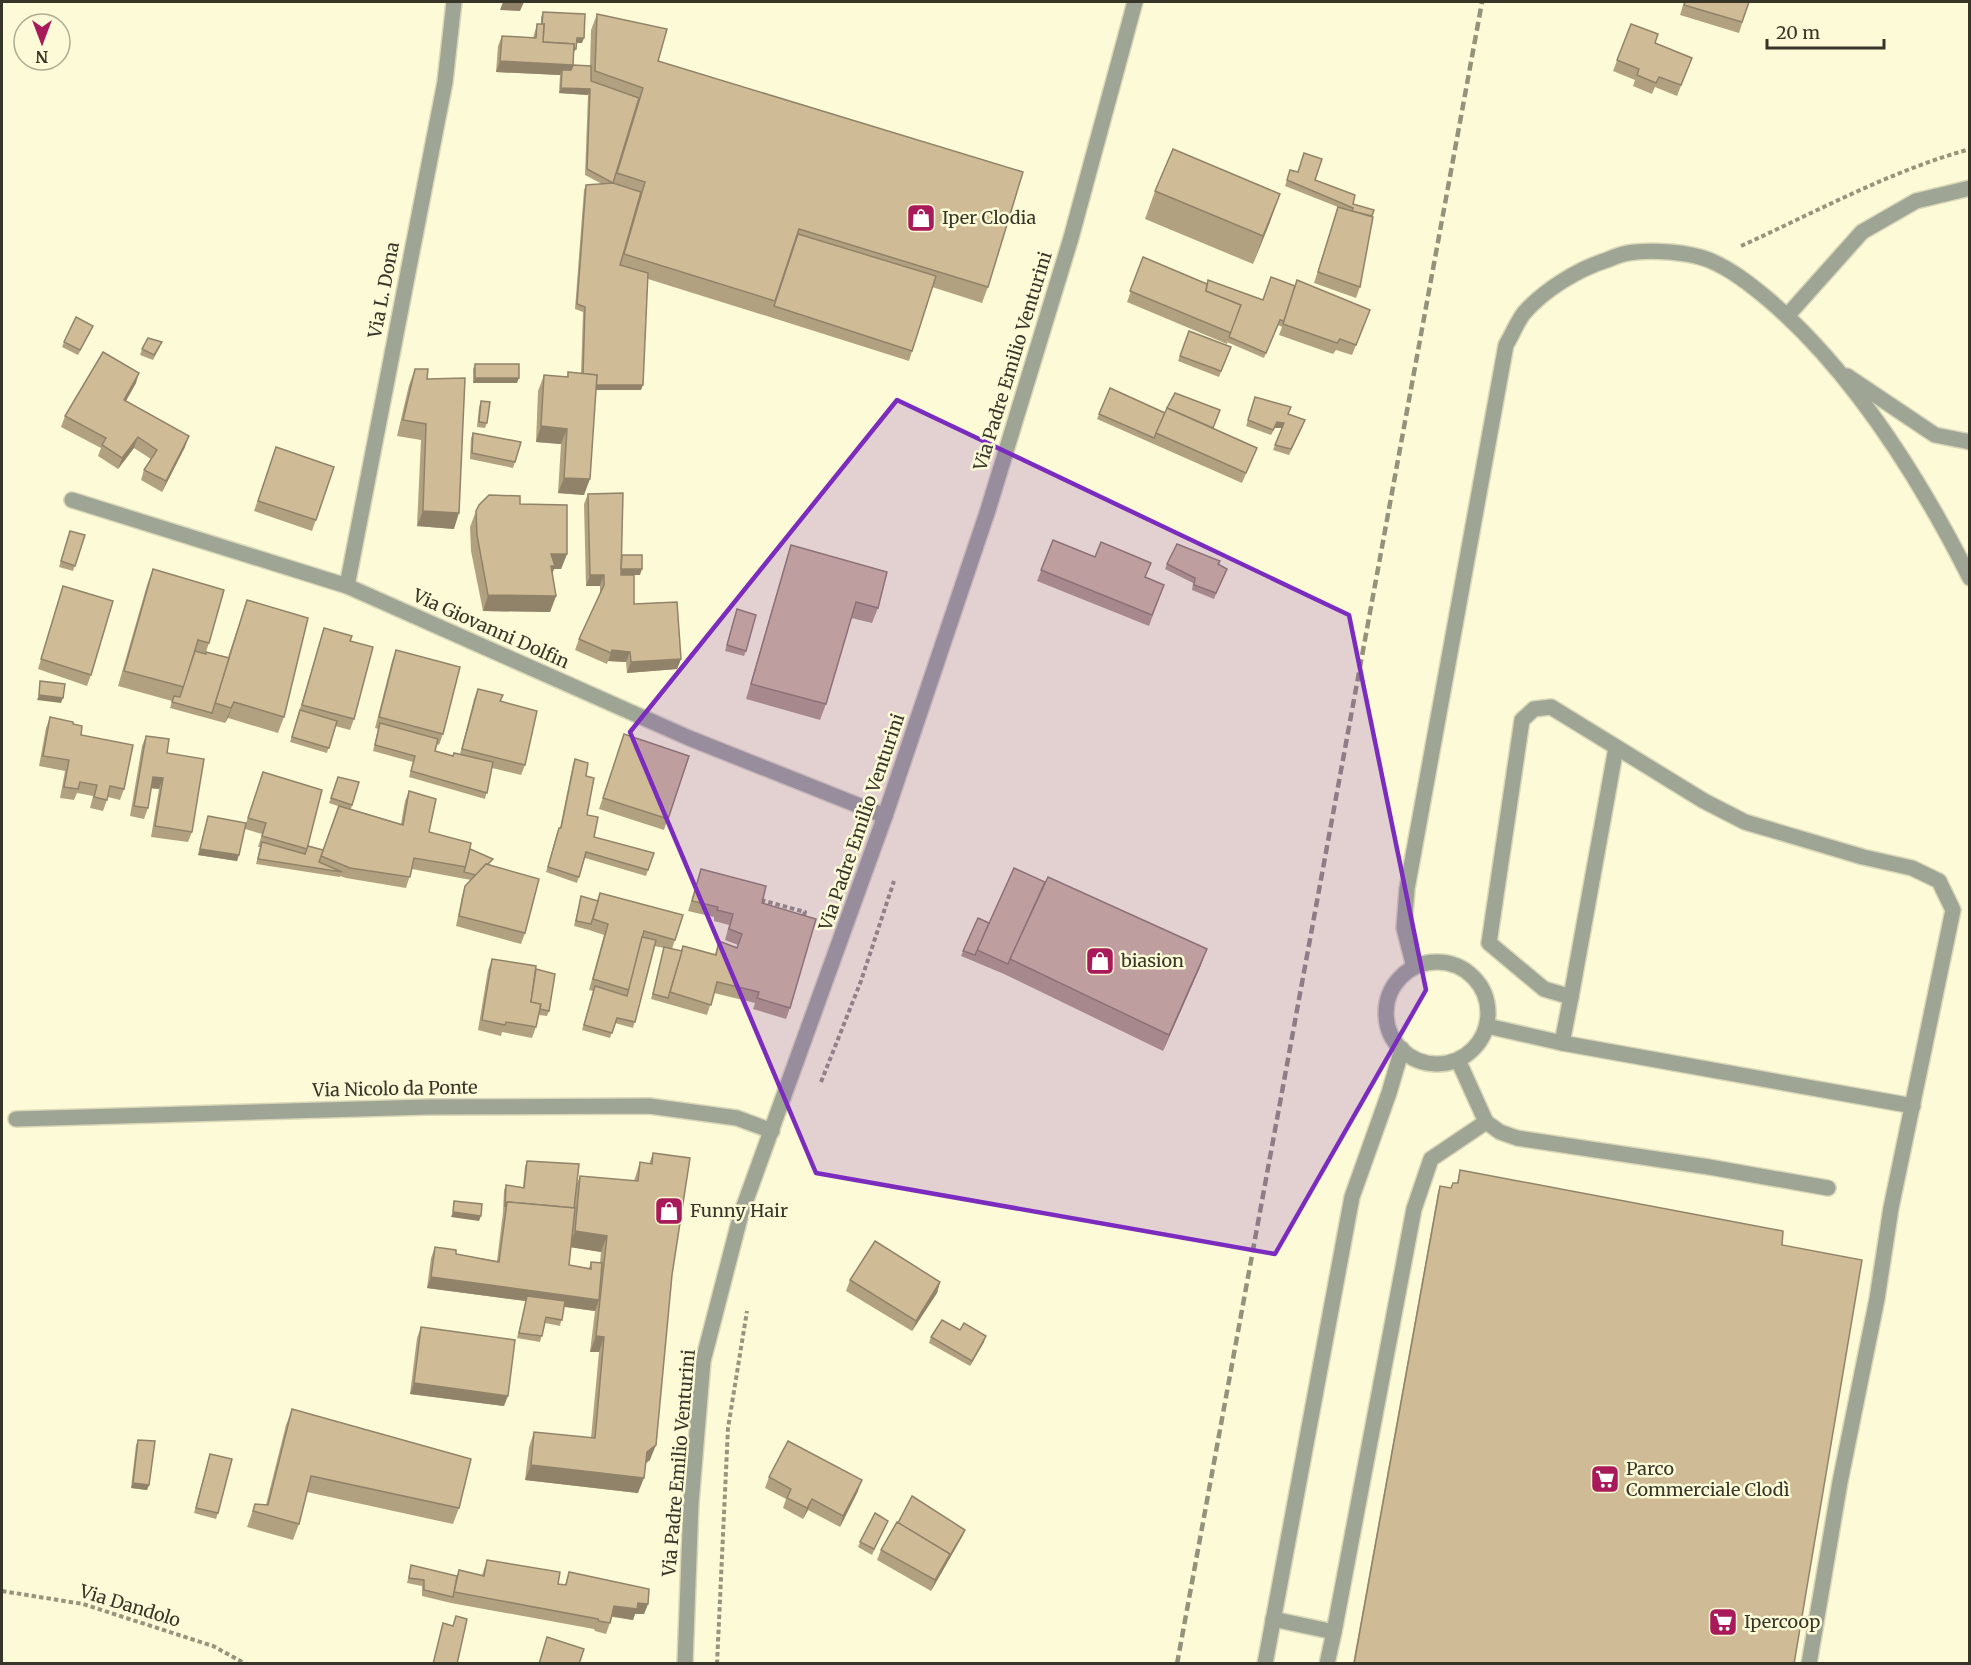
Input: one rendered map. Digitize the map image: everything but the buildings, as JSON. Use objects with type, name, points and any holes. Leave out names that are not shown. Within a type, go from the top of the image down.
[{"type":"street","name":"Via L. Dona","points":[[347,586],[445,82],[454,2]]},
{"type":"street","name":"Via Padre Emilio Venturini","points":[[685,1664],[692,1503],[703,1361],[741,1214],[885,816],[985,520],[1071,238],[1135,2]]},
{"type":"street","points":[[1787,316],[1862,232],[1916,201],[1970,188]]},
{"type":"street","points":[[1414,967],[1404,928],[1407,889],[1506,345],[1523,314],[1555,286],[1588,266],[1628,253],[1656,252],[1710,260],[1747,282],[1787,316],[1840,371],[1909,471],[1951,541],[1970,578]]},
{"type":"street","points":[[1840,371],[1935,435],[1970,442]]},
{"type":"street","name":"Via Giovanni Dolfin","points":[[72,500],[347,586],[689,738],[885,816]]},
{"type":"street","points":[[1571,997],[1544,989],[1489,943],[1522,720],[1534,709],[1551,706],[1704,801],[1744,822],[1832,849],[1912,868],[1939,882],[1953,910],[1891,1208],[1809,1664]]},
{"type":"street","points":[[1562,1043],[1616,748]]},
{"type":"street","points":[[1441,962],[1468,973],[1482,988],[1487,1000],[1487,1026],[1474,1049],[1458,1060],[1446,1063],[1424,1062],[1401,1049],[1390,1032],[1387,1021],[1387,1002],[1397,982],[1414,967],[1441,962]]},
{"type":"street","points":[[1487,1026],[1562,1043],[1913,1107]]},
{"type":"street","points":[[1265,1664],[1352,1197],[1389,1093],[1401,1049]]},
{"type":"street","points":[[1458,1060],[1486,1122],[1500,1132],[1517,1138],[1709,1167],[1828,1188]]},
{"type":"street","name":"Via Nicolo da Ponte","points":[[16,1119],[428,1107],[649,1106],[736,1118],[772,1131]]},
{"type":"street","points":[[1327,1664],[1414,1209],[1431,1158],[1486,1122]]},
{"type":"street","points":[[1273,1619],[1334,1632]]},
{"type":"path","points":[[1710,260],[1902,171],[1970,149]]},
{"type":"path","points":[[761,900],[805,912],[800,926],[758,914],[761,900]]},
{"type":"path","name":"Via Dandolo","points":[[2,1591],[83,1604],[213,1646],[246,1664]]},
{"type":"highlighted area","points":[[897,400],[1349,615],[1426,990],[1275,1254],[816,1173],[630,732]]},
{"type":"railway","points":[[1177,1664],[1482,2]]},
{"type":"place","name":"Iper Clodia","points":[[921,218]]},
{"type":"place","name":"biasion","points":[[1100,961]]},
{"type":"place","name":"Funny Hair","points":[[669,1211]]},
{"type":"place","name":"Parco Commerciale Clodì","points":[[1605,1479]]},
{"type":"place","name":"Ipercoop","points":[[1723,1622]]}]
